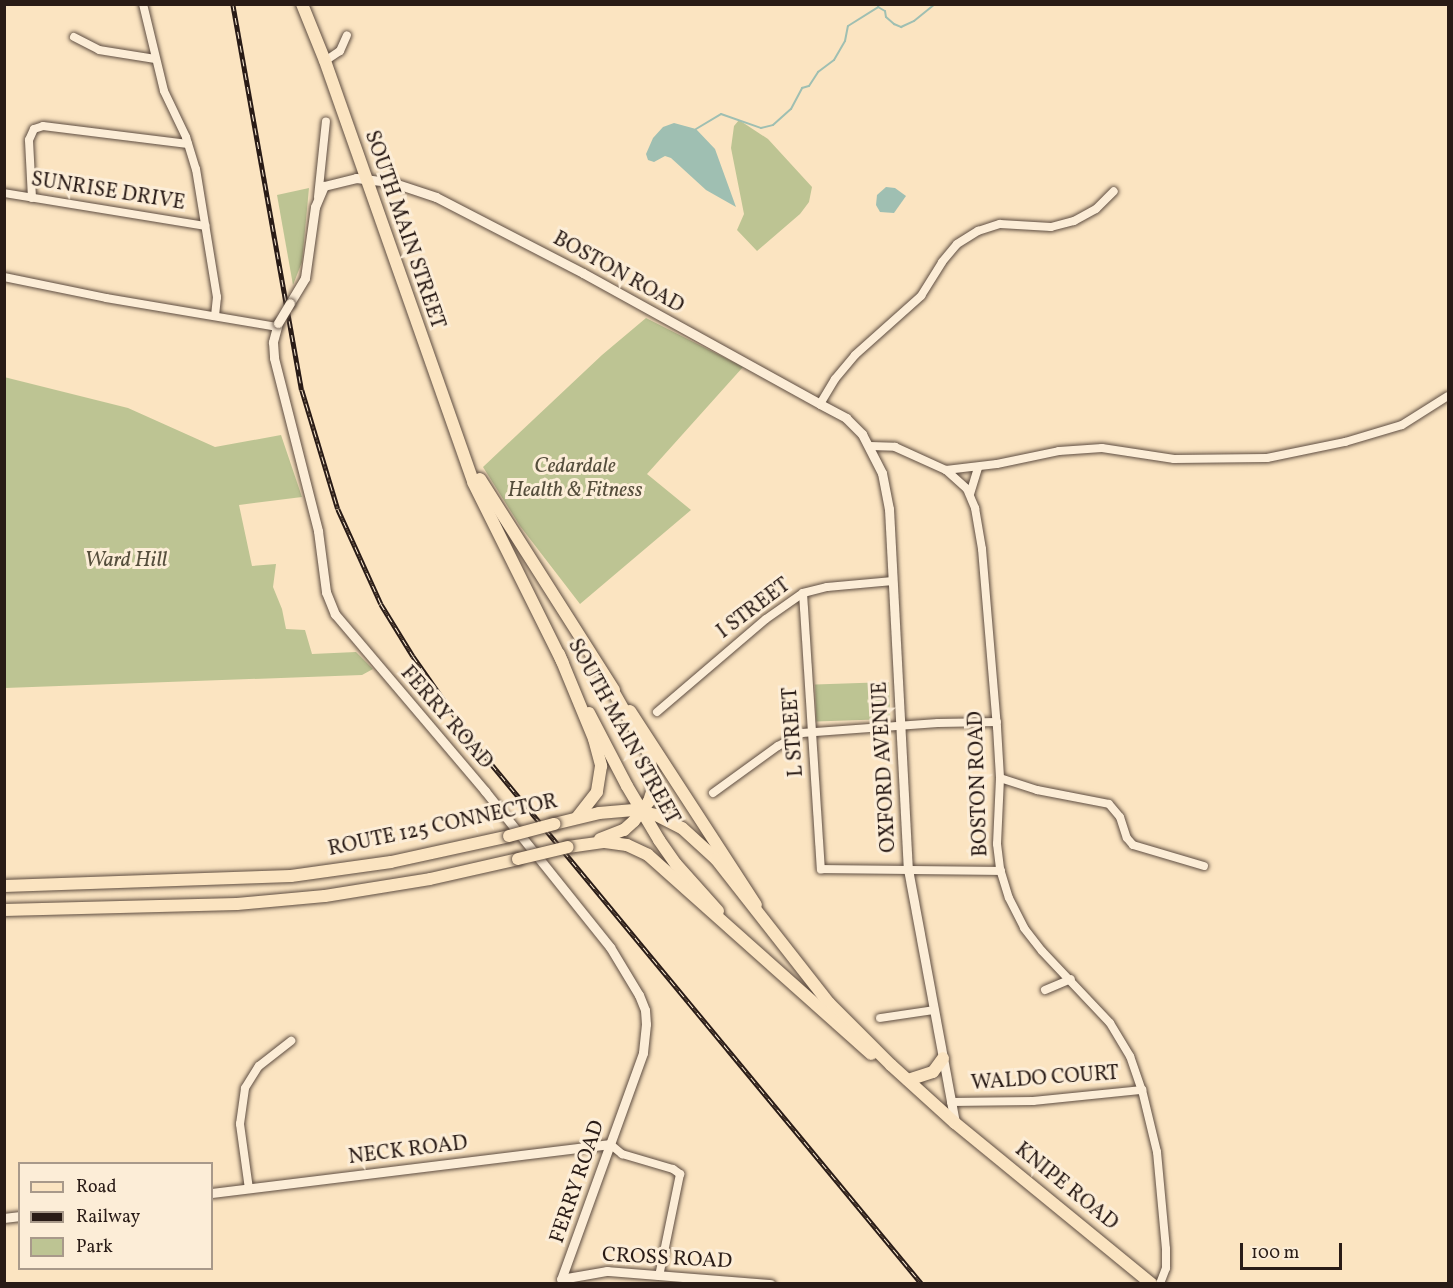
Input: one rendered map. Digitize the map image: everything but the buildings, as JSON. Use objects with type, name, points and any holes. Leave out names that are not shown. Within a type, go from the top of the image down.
[{"type":"main road","name":"SOUTH MAIN STREET","points":[[302,4],[325,61],[479,495],[611,758],[676,864],[729,927],[830,1020],[907,1085],[926,1098]]},
{"type":"main road","name":"SOUTH MAIN STREET","points":[[469,469],[475,470],[608,682],[746,885],[768,927],[829,1003],[926,1098],[955,1123]]},
{"type":"main road","points":[[559,654],[594,740],[601,766],[597,792],[577,818]]},
{"type":"main road","points":[[4,910],[237,904],[325,896],[430,879],[594,842],[624,830],[643,811],[654,786],[652,762],[608,682]]},
{"type":"main road","name":"ROUTE 125 CONNECTOR","points":[[4,886],[291,876],[391,862],[614,811],[643,811],[682,828],[706,848],[768,927]]},
{"type":"main road","points":[[594,842],[627,845],[648,855],[729,927]]},
{"type":"main road","points":[[908,1080],[933,1072],[943,1058]]},
{"type":"main road","name":"KNIPE ROAD","points":[[955,1123],[1152,1284]]},
{"type":"street","points":[[143,4],[164,91],[188,144],[196,169],[217,297],[215,315]]},
{"type":"street","points":[[325,61],[340,51],[347,35]]},
{"type":"street","points":[[74,37],[99,50],[155,58]]},
{"type":"street","points":[[318,197],[326,121]]},
{"type":"street","points":[[32,198],[29,140],[34,129],[43,126],[188,144]]},
{"type":"street","points":[[318,197],[330,183],[366,179]]},
{"type":"street","name":"BOSTON ROAD","points":[[366,179],[413,188],[454,206],[583,273],[846,418]]},
{"type":"street","points":[[820,404],[855,355],[921,296],[942,262],[957,244],[978,231],[1000,224],[1051,227],[1074,221],[1096,209],[1114,191]]},
{"type":"street","name":"SUNRISE DRIVE","points":[[4,193],[205,226]]},
{"type":"street","name":"FERRY ROAD","points":[[318,197],[304,278],[277,325],[273,342],[277,375],[318,531],[326,592],[335,614],[485,791],[610,947],[639,995],[646,1024],[643,1053],[560,1281]]},
{"type":"street","points":[[4,277],[106,298],[277,325]]},
{"type":"street","points":[[946,470],[978,467],[1041,454],[1102,448],[1174,459],[1267,458],[1345,442],[1402,426],[1449,396]]},
{"type":"street","name":"OXFORD AVENUE","points":[[846,418],[870,446],[885,484],[893,582],[908,869],[955,1123]]},
{"type":"street","name":"BOSTON ROAD","points":[[870,446],[895,447],[946,470],[969,495],[979,521],[1000,778],[997,844],[1001,871],[1009,898],[1024,928],[1042,951],[1071,979],[1125,1044],[1142,1090],[1157,1152],[1165,1229],[1166,1268],[1160,1284]]},
{"type":"street","points":[[969,495],[978,467]]},
{"type":"street","name":"I STREET","points":[[657,712],[766,619],[803,593],[827,587],[893,582]]},
{"type":"street","name":"L STREET","points":[[803,593],[821,869],[908,869]]},
{"type":"street","points":[[713,793],[777,746],[793,737],[812,731],[996,722]]},
{"type":"street","points":[[1000,778],[1037,790],[1109,804],[1120,817],[1127,838],[1133,845],[1204,866]]},
{"type":"street","points":[[908,869],[1001,871]]},
{"type":"street","points":[[1045,990],[1071,979]]},
{"type":"street","points":[[880,1018],[934,1010]]},
{"type":"street","points":[[249,1189],[240,1124],[245,1088],[259,1066],[291,1041]]},
{"type":"street","name":"WALDO COURT","points":[[951,1102],[1033,1101],[1142,1090]]},
{"type":"street","points":[[610,1144],[622,1154],[674,1169],[680,1174],[659,1276]]},
{"type":"street","name":"NECK ROAD","points":[[213,1193],[610,1144]]},
{"type":"street","name":"CROSS ROAD","points":[[560,1281],[607,1271],[770,1284]]},
{"type":"green space","points":[[739,120],[768,139],[812,187],[809,202],[800,214],[757,251],[737,230],[744,214],[731,148],[734,126]]},
{"type":"green space","points":[[309,188],[302,262],[293,285],[277,195]]},
{"type":"green space","name":"Cedardale Health & Fitness","points":[[646,318],[743,367],[647,474],[691,510],[580,604],[520,526],[483,467],[602,355]]},
{"type":"green space","name":"Ward Hill","points":[[4,377],[128,408],[215,447],[281,435],[302,497],[239,505],[252,566],[276,564],[273,587],[282,609],[286,629],[305,630],[312,654],[356,652],[373,669],[362,675],[5,688]]},
{"type":"green space","points":[[889,682],[890,719],[816,722],[815,685]]},
{"type":"shaded area","points":[[674,123],[696,129],[715,149],[736,207],[706,190],[671,158],[665,156],[654,162],[648,160],[646,154],[653,138],[663,127]]},
{"type":"shaded area","points":[[886,187],[895,188],[906,196],[894,213],[880,212],[876,205],[877,195]]},
{"type":"waterway","points":[[696,129],[721,114],[761,128],[773,125],[791,109],[802,88],[809,86],[818,72],[834,60],[845,41],[848,26],[878,7],[885,11],[886,17],[894,24],[901,27],[914,21],[935,4]]},
{"type":"railway","points":[[233,4],[302,390],[338,509],[381,604],[413,656],[474,743],[922,1284]]}]
